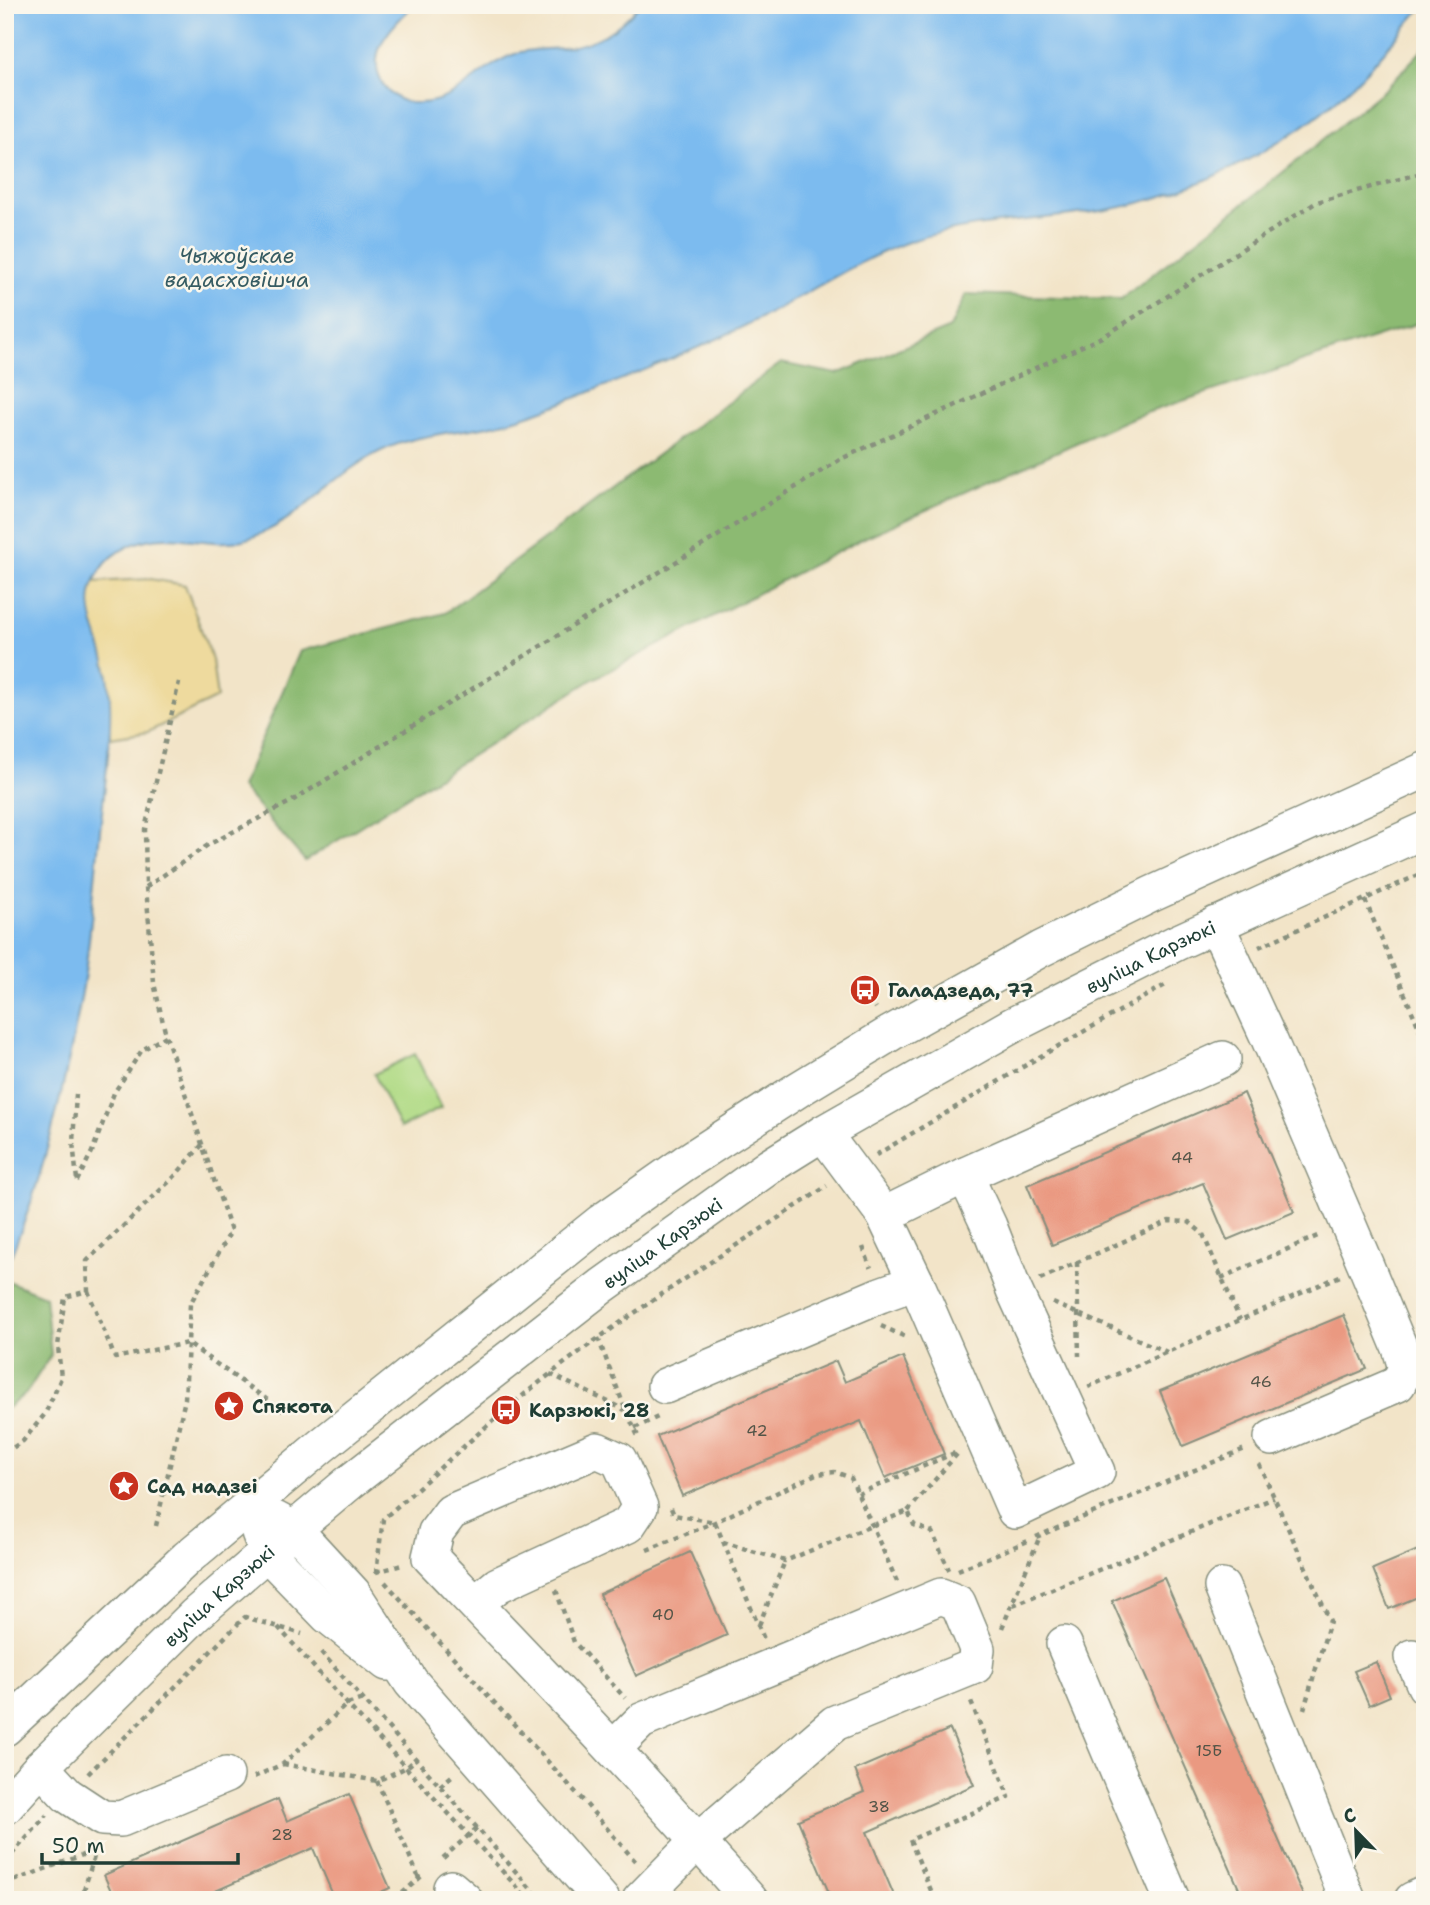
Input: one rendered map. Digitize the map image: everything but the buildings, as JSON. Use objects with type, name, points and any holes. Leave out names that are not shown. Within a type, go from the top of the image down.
[{"type":"street","points":[[5,1728],[187,1558],[329,1439],[601,1222],[685,1163],[891,1032],[1041,949],[1152,894],[1425,769]]},
{"type":"street","name":"вуліца Карзюкі","points":[[5,1807],[41,1767],[195,1615],[294,1529],[602,1286],[770,1166],[1011,1026],[1216,924],[1425,830]]},
{"type":"street","points":[[1216,924],[1269,1039],[1366,1266],[1406,1368],[1398,1384],[1264,1447]]},
{"type":"street","points":[[884,1216],[965,1175],[1223,1059]]},
{"type":"street","points":[[823,1133],[884,1216],[916,1282],[1016,1511],[1097,1472],[965,1175]]},
{"type":"street","points":[[665,1386],[916,1282]]},
{"type":"street","points":[[475,1604],[498,1585],[628,1525],[640,1507],[619,1460],[597,1450],[451,1512],[436,1532],[430,1557],[613,1749],[750,1900]]},
{"type":"street","points":[[250,1506],[294,1529],[353,1593],[411,1682],[602,1900]]},
{"type":"street","points":[[250,1506],[267,1553],[328,1616],[411,1682]]},
{"type":"street","points":[[1222,1587],[1348,1900]]},
{"type":"street","points":[[613,1749],[641,1721],[941,1596],[958,1603],[977,1649],[975,1666],[835,1723],[697,1842],[648,1893]]},
{"type":"street","points":[[1063,1644],[1172,1900]]},
{"type":"street","points":[[41,1767],[67,1795],[102,1818],[121,1819],[226,1775]]},
{"type":"street","points":[[1412,1900],[1425,1894]]},
{"type":"path","points":[[146,887],[208,845],[292,801],[841,459],[1106,335],[1317,202],[1425,172]]},
{"type":"path","points":[[156,1525],[185,1399],[190,1304],[231,1231],[166,1036],[154,983],[146,887],[145,829],[179,682]]},
{"type":"path","points":[[1231,959],[1425,872]]},
{"type":"path","points":[[1365,900],[1424,1038]]},
{"type":"path","points":[[648,1893],[580,1797],[376,1572],[383,1519],[550,1374],[598,1338],[851,1170],[1041,1056],[1178,978]]},
{"type":"path","points":[[76,1094],[73,1142],[77,1181],[92,1152],[114,1093],[142,1050],[166,1036]]},
{"type":"path","points":[[202,1144],[174,1177],[87,1261],[88,1291],[115,1358],[187,1343],[283,1411]]},
{"type":"path","points":[[1030,1283],[1169,1221],[1189,1222],[1203,1234],[1240,1321]]},
{"type":"path","points":[[1221,1278],[1322,1234]]},
{"type":"path","points":[[1077,1262],[1079,1365]]},
{"type":"path","points":[[1080,1391],[1366,1266]]},
{"type":"path","points":[[5,1453],[23,1441],[45,1414],[61,1378],[58,1346],[65,1297],[88,1291]]},
{"type":"path","points":[[1046,1301],[1167,1352]]},
{"type":"path","points":[[598,1338],[640,1440]]},
{"type":"path","points":[[550,1374],[626,1411]]},
{"type":"path","points":[[1264,1447],[1274,1498],[1330,1621],[1290,1757]]},
{"type":"path","points":[[723,1542],[785,1561],[908,1511],[960,1451],[858,1494]]},
{"type":"path","points":[[668,1503],[674,1515],[715,1522],[816,1474],[835,1472],[850,1478],[903,1595]]},
{"type":"path","points":[[1117,1490],[1122,1502]]},
{"type":"path","points":[[1012,1606],[1274,1498]]},
{"type":"path","points":[[908,1511],[914,1525],[932,1532],[951,1573]]},
{"type":"path","points":[[715,1522],[769,1650]]},
{"type":"path","points":[[1001,1630],[1041,1535]]},
{"type":"path","points":[[759,1626],[785,1561]]},
{"type":"path","points":[[173,1688],[245,1617],[306,1635]]},
{"type":"path","points":[[278,1628],[529,1900]]},
{"type":"path","points":[[314,1644],[541,1900]]},
{"type":"path","points":[[936,1900],[910,1840],[1009,1797],[971,1702],[976,1690]]},
{"type":"path","points":[[362,1699],[347,1704],[283,1764],[377,1781],[407,1767],[416,1759]]},
{"type":"path","points":[[377,1781],[445,1889]]},
{"type":"path","points":[[5,1884],[96,1850]]},
{"type":"green space","points":[[1425,47],[1425,321],[1134,417],[866,537],[593,679],[305,861],[241,787],[300,651],[445,613],[781,363],[837,374],[950,328],[966,294],[1121,299],[1386,88]]},
{"type":"green space","points":[[415,1054],[441,1108],[400,1128],[374,1074]]},
{"type":"green space","points":[[5,1280],[45,1296],[51,1355],[27,1392],[5,1410]]},
{"type":"sand","points":[[150,579],[185,585],[212,660],[217,698],[148,732],[110,738],[108,696],[89,601],[94,582]]},
{"type":"water","name":"Чыжоўскае вадасховішча","points":[[5,5],[413,5],[381,44],[377,63],[378,73],[386,90],[403,101],[416,103],[444,98],[490,67],[515,54],[574,46],[596,39],[614,29],[639,5],[1424,5],[1364,74],[1317,115],[1262,152],[1201,182],[1170,194],[1107,210],[984,225],[911,241],[855,266],[739,328],[613,383],[516,419],[420,438],[381,451],[346,473],[297,512],[262,533],[243,540],[224,542],[175,538],[147,540],[128,546],[106,563],[94,583],[90,606],[108,674],[110,724],[83,986],[46,1153],[32,1201],[5,1270]]},
{"type":"place","name":"Галадзеда, 77","points":[[865,990]]},
{"type":"place","name":"Спякота","points":[[229,1406]]},
{"type":"place","name":"Карзюкі, 28","points":[[506,1410]]},
{"type":"place","name":"Сад надзеі","points":[[124,1486]]}]
